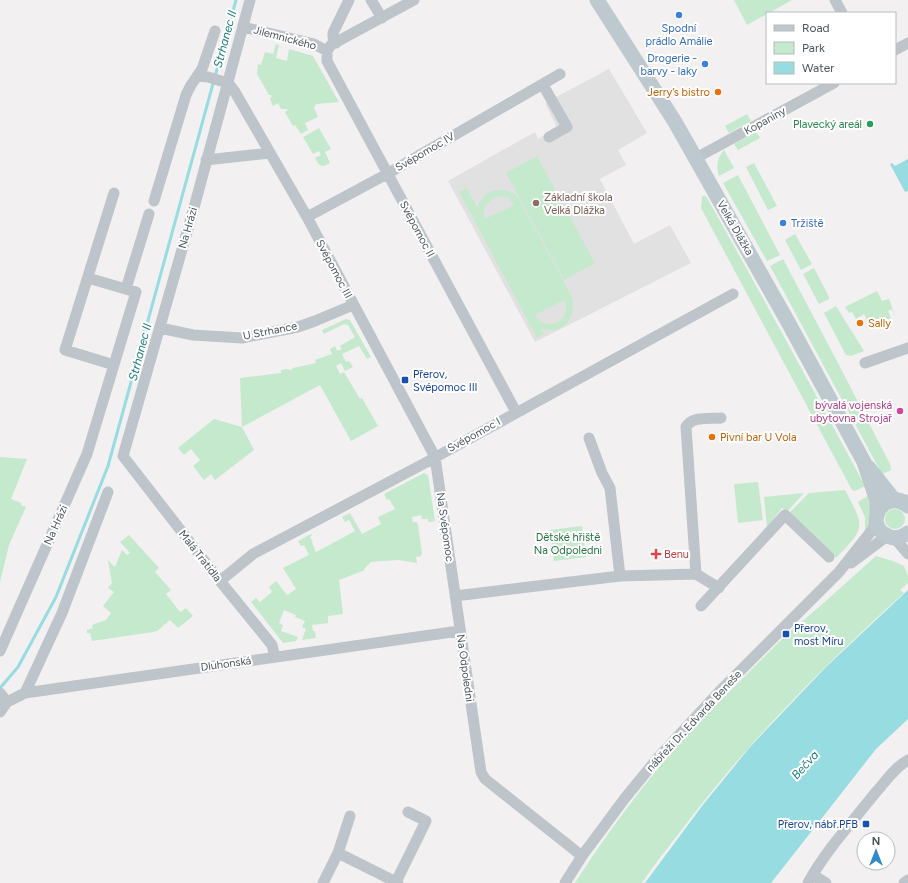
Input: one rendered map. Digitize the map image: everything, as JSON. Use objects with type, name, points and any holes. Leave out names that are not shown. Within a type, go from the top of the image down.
[{"type":"street","name":"Na Hrázi","points":[[123,456],[195,204],[224,82],[243,27],[250,0]]},
{"type":"street","name":"Jilemnického","points":[[243,27],[314,44],[331,46],[333,33],[349,0]]},
{"type":"street","points":[[371,0],[382,18]]},
{"type":"street","points":[[331,46],[414,0]]},
{"type":"street","name":"Velká Dlážka","points":[[597,0],[696,158],[771,291],[864,462],[891,496],[905,504]]},
{"type":"street","points":[[835,0],[841,12]]},
{"type":"street","points":[[154,201],[186,95],[202,76],[202,69],[215,31]]},
{"type":"street","points":[[896,49],[908,43]]},
{"type":"street","name":"Svépomoc II","points":[[331,46],[327,61],[329,67],[516,412]]},
{"type":"street","name":"Svépomoc IV","points":[[307,217],[387,174],[560,74]]},
{"type":"street","points":[[202,76],[224,82]]},
{"type":"street","name":"Svépomoc III","points":[[224,82],[270,153],[307,217],[435,457]]},
{"type":"street","name":"Kopaniny","points":[[696,158],[832,84]]},
{"type":"street","points":[[543,85],[567,127],[549,137]]},
{"type":"street","points":[[206,160],[270,153]]},
{"type":"street","points":[[114,193],[65,350],[114,365]]},
{"type":"street","points":[[88,278],[126,289],[149,214]]},
{"type":"street","name":"Na Hrázi","points":[[0,651],[87,454],[136,292],[126,289]]},
{"type":"street","name":"Svépomoc I","points":[[220,581],[253,554],[435,457],[733,294]]},
{"type":"street","name":"U Strhance","points":[[160,328],[194,335],[242,338],[298,327],[353,305]]},
{"type":"street","points":[[865,363],[908,348]]},
{"type":"street","points":[[696,574],[686,427],[692,420],[721,418]]},
{"type":"street","points":[[589,438],[602,473],[610,488],[620,576]]},
{"type":"street","name":"Malá Tratidla","points":[[123,456],[220,581],[272,645],[275,657]]},
{"type":"street","name":"Na Svépomoc","points":[[435,457],[455,596]]},
{"type":"street","name":"Velká Dlážka","points":[[864,462],[877,501],[877,517]]},
{"type":"street","points":[[25,693],[62,613],[108,492]]},
{"type":"street","points":[[905,504],[893,501],[885,503],[880,509],[877,517],[877,524],[882,532],[896,541],[908,554]]},
{"type":"street","points":[[701,606],[785,515],[829,557]]},
{"type":"street","name":"nábřeží Dr. Edvarda Beneše","points":[[565,883],[582,856],[657,759],[719,692],[839,572],[873,529],[877,517]]},
{"type":"street","points":[[890,537],[899,538],[908,532]]},
{"type":"street","name":"nábřeží Dr. Edvarda Beneše","points":[[839,572],[883,540],[890,537]]},
{"type":"street","points":[[455,596],[620,576],[696,574],[719,588]]},
{"type":"street","name":"Na Odpoledni","points":[[455,596],[481,772],[485,779],[582,856]]},
{"type":"street","name":"Dluhonská","points":[[0,712],[7,702],[25,693],[459,631]]},
{"type":"street","points":[[0,693],[7,702]]},
{"type":"street","points":[[826,883],[810,879],[864,807],[899,766],[908,760]]},
{"type":"street","points":[[338,853],[397,883],[426,821],[408,812]]},
{"type":"street","points":[[323,883],[338,853],[350,816]]},
{"type":"street","points":[[904,883],[908,880]]},
{"type":"shaded area","name":"Základní škola Velká Dlážka","points":[[609,69],[647,133],[618,150],[626,165],[600,179],[634,244],[670,225],[691,263],[535,342],[448,181],[535,132],[538,139],[557,128],[545,103]]},
{"type":"green space","points":[[734,0],[792,0],[770,12],[766,12],[766,14],[747,25]]},
{"type":"green space","points":[[276,44],[279,45],[276,58],[287,61],[289,49],[313,56],[339,102],[316,104],[314,108],[318,117],[305,123],[308,130],[301,134],[295,125],[293,126],[285,112],[288,110],[287,109],[281,109],[278,103],[273,106],[270,99],[272,96],[269,95],[257,74],[258,64],[261,65],[265,52],[273,54]]},
{"type":"green space","points":[[747,114],[751,121],[729,133],[725,126]]},
{"type":"green space","points":[[319,128],[331,149],[325,152],[330,163],[324,166],[319,165],[315,158],[321,155],[319,151],[313,154],[303,137]]},
{"type":"green space","points":[[756,132],[760,138],[738,150],[734,144]]},
{"type":"green space","points":[[724,150],[734,168],[719,176],[718,162]]},
{"type":"green space","points":[[537,156],[595,263],[564,280],[506,173]]},
{"type":"green space","points":[[754,163],[777,206],[768,210],[746,167]]},
{"type":"green space","points":[[738,175],[780,255],[767,261],[723,183]]},
{"type":"green space","points":[[467,188],[477,207],[484,196],[497,190],[510,192],[518,197],[572,297],[573,305],[570,318],[562,327],[550,330],[542,329],[544,334],[537,338],[459,192]],"holes":[[[499,196],[509,198],[514,205],[485,219],[484,208],[488,202]],[[564,300],[566,307],[565,314],[562,319],[551,324],[545,324],[539,321],[535,315]]]},
{"type":"green space","points":[[702,196],[706,196],[865,486],[855,491],[852,490],[701,208]]},
{"type":"green space","points":[[795,234],[812,264],[801,270],[785,240]]},
{"type":"green space","points":[[783,259],[890,464],[891,470],[882,474],[770,266]]},
{"type":"green space","points":[[814,268],[829,297],[829,299],[819,304],[803,274]]},
{"type":"green space","points":[[877,291],[882,301],[889,299],[896,318],[892,309],[888,311],[891,318],[888,320],[885,318],[879,320],[880,325],[869,329],[866,324],[868,322],[864,314],[856,319],[852,312],[849,313],[845,307]]},
{"type":"green space","points":[[836,306],[864,351],[851,356],[846,355],[824,313]]},
{"type":"green space","points":[[346,319],[350,320],[371,357],[367,359],[359,346],[342,354],[346,362],[349,361],[353,367],[345,371],[341,363],[336,366],[340,374],[344,372],[360,399],[362,398],[378,426],[351,441],[320,385],[242,427],[240,378],[281,373],[281,370],[291,370],[293,368],[316,363],[315,360],[332,354],[330,349],[335,346],[337,351],[342,349],[340,346],[355,337],[348,325],[344,324],[324,334],[322,330]]},
{"type":"green space","points":[[214,419],[242,427],[254,450],[215,480],[211,474],[204,480],[193,466],[200,460],[191,449],[184,455],[178,448]]},
{"type":"green space","points":[[0,457],[27,459],[11,499],[26,507],[9,545],[0,582]]},
{"type":"green space","points":[[424,473],[428,475],[435,521],[428,522],[428,519],[422,519],[421,515],[412,517],[413,522],[417,522],[418,525],[422,553],[421,556],[416,557],[417,563],[399,560],[371,562],[364,569],[365,570],[339,580],[343,614],[328,616],[328,623],[312,625],[316,638],[302,640],[306,629],[302,627],[305,621],[284,610],[279,623],[283,625],[281,631],[298,637],[296,641],[283,643],[251,602],[256,598],[260,602],[272,592],[269,587],[276,581],[287,595],[296,589],[283,568],[309,555],[304,545],[301,546],[298,541],[311,534],[312,535],[310,537],[316,552],[320,550],[355,531],[349,520],[345,522],[342,517],[350,513],[362,534],[381,524],[378,517],[395,509],[384,494]]},
{"type":"green space","points":[[758,482],[763,520],[738,523],[734,484]]},
{"type":"green space","points":[[845,490],[856,512],[859,520],[859,527],[853,540],[836,558],[789,513],[809,493]]},
{"type":"green space","points":[[804,493],[787,512],[782,508],[767,527],[764,497]]},
{"type":"green space","points":[[869,495],[871,500],[871,515],[865,534],[865,517],[858,502]]},
{"type":"green space","points":[[895,509],[902,512],[905,519],[902,526],[895,529],[888,526],[885,519],[888,512]]},
{"type":"green space","name":"Dětské hřiště Na Odpoledni","points":[[582,526],[586,557],[554,561],[550,530]]},
{"type":"green space","points":[[129,535],[159,568],[155,572],[171,590],[166,594],[180,612],[186,608],[193,616],[178,628],[170,620],[157,631],[92,641],[90,633],[87,633],[87,630],[93,628],[92,626],[94,624],[106,620],[111,613],[103,606],[114,592],[108,588],[112,583],[108,560],[115,567],[122,550],[127,555],[130,553],[120,542]]},
{"type":"green space","points":[[876,556],[904,566],[908,576],[908,583],[900,590],[904,593],[817,675],[762,733],[711,793],[642,883],[575,883],[601,843],[691,730],[787,634]]},
{"type":"water","points":[[908,159],[908,191],[905,192],[890,164],[892,163],[895,166]]},
{"type":"water","name":"Bečva","points":[[908,590],[908,719],[876,749],[771,883],[645,883],[702,806],[750,747],[825,668]]},
{"type":"waterway","name":"Strhanec II","points":[[1,687],[18,667],[56,597],[108,466],[236,0]]},
{"type":"place","name":"Spodní prádlo Amálie","points":[[679,15]]},
{"type":"place","name":"Drogerie - barvy - laky","points":[[705,64]]},
{"type":"place","name":"Jerry’s bistro","points":[[718,92]]},
{"type":"place","name":"Plavecký areál","points":[[870,124]]},
{"type":"place","name":"Základní škola Velká Dlážka","points":[[536,203]]},
{"type":"place","name":"Tržiště","points":[[783,223]]},
{"type":"place","name":"Sally","points":[[860,323]]},
{"type":"place","name":"Přerov, Svépomoc III","points":[[405,380]]},
{"type":"place","name":"bývalá vojenská ubytovna Strojař","points":[[900,411]]},
{"type":"place","name":"Pivní bar U Vola","points":[[712,437]]},
{"type":"place","name":"Benu","points":[[656,554]]},
{"type":"place","name":"Přerov, most Míru","points":[[786,634]]},
{"type":"place","name":"Přerov, nábř.PFB","points":[[866,824]]}]
